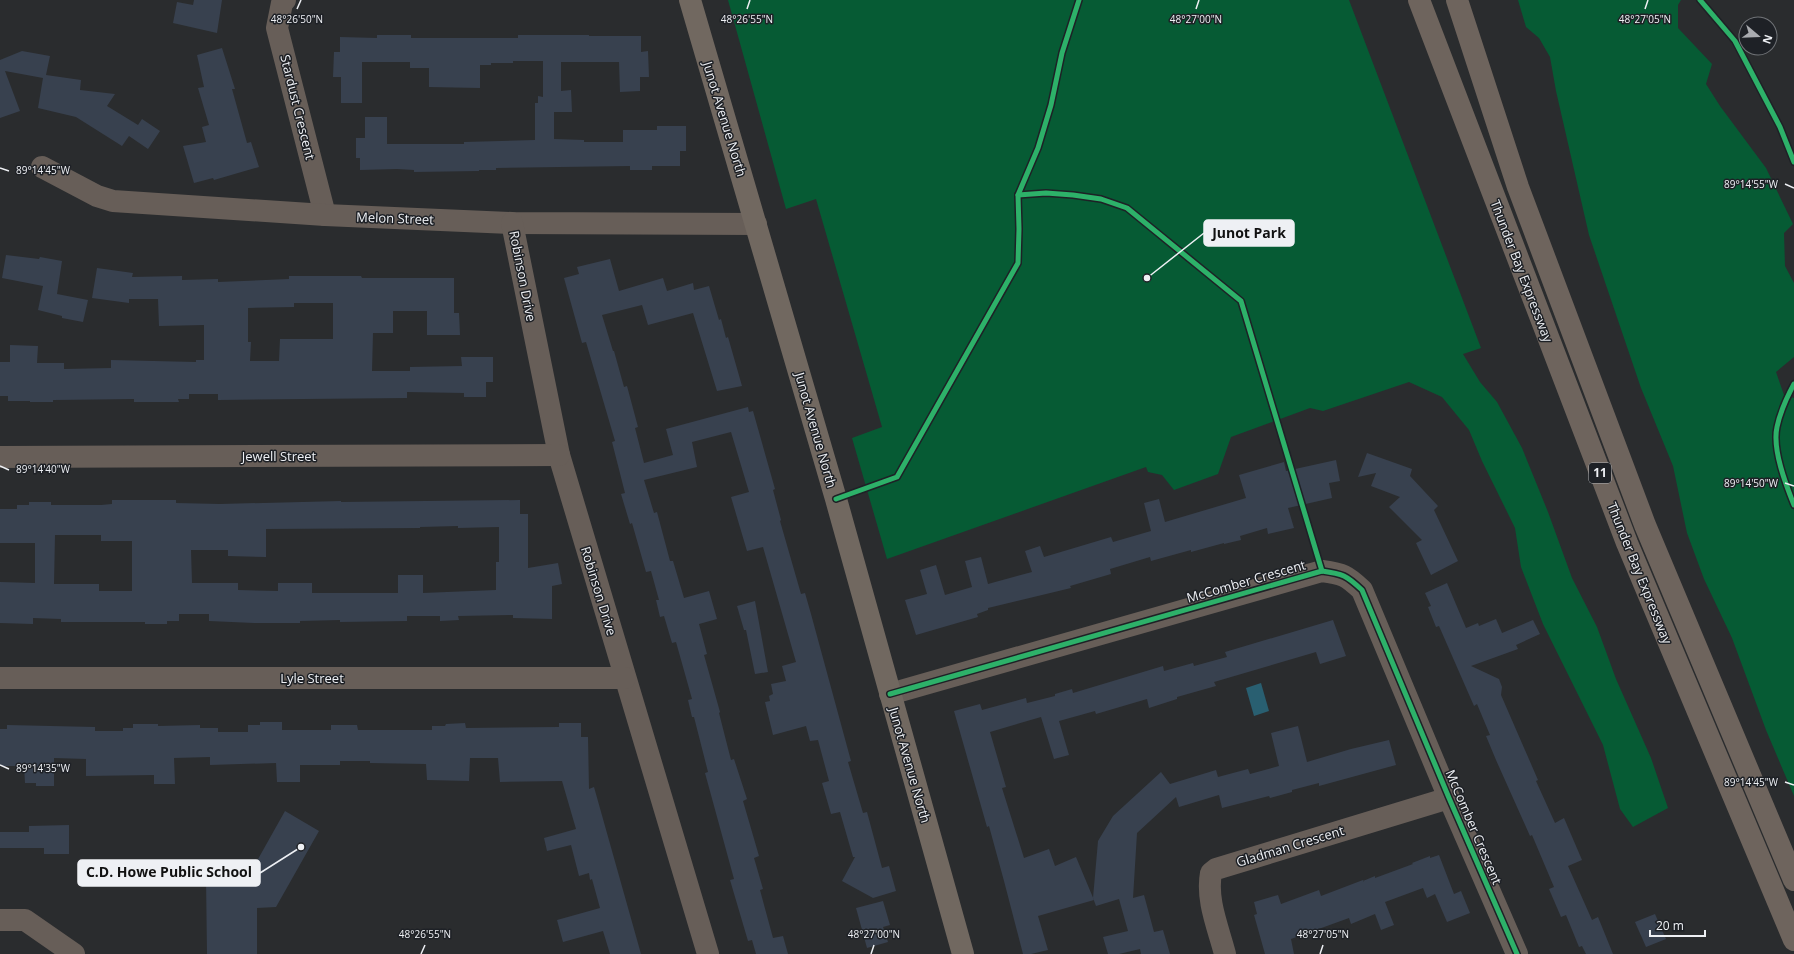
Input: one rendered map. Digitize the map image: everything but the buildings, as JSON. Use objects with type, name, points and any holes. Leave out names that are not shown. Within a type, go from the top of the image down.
[{"type":"highway","name":"Thunder Bay Expressway","points":[[1419,0],[1627,543],[1794,940]]},
{"type":"highway","name":"Thunder Bay Expressway","points":[[1457,0],[1518,187],[1645,525],[1794,880]]},
{"type":"main road","name":"Junot Avenue North","points":[[690,0],[836,500],[963,954]]},
{"type":"street","name":"Stardust Crescent","points":[[285,0],[282,3],[277,28],[325,216]]},
{"type":"street","name":"Melon Street","points":[[42,167],[97,196],[112,201],[325,216],[512,223],[756,224]]},
{"type":"street","name":"Robinson Drive","points":[[512,223],[559,455],[708,954]]},
{"type":"street","name":"Jewell Street","points":[[0,457],[559,455]]},
{"type":"street","name":"McComber Crescent","points":[[890,694],[1322,571],[1338,573],[1351,578],[1362,590],[1449,798],[1518,954]]},
{"type":"street","name":"Lyle Street","points":[[0,678],[625,678]]},
{"type":"street","name":"Gladman Crescent","points":[[1225,954],[1209,896],[1211,873],[1216,869],[1449,798]]},
{"type":"street","points":[[0,920],[25,920],[74,954]]},
{"type":"green space","points":[[728,0],[1349,0],[1481,348],[1463,354],[1480,382],[1497,402],[1522,448],[1548,512],[1572,578],[1597,627],[1616,679],[1651,758],[1668,808],[1633,827],[1620,809],[1603,745],[1543,624],[1521,567],[1515,528],[1482,461],[1469,430],[1442,397],[1409,382],[1323,411],[1310,408],[1231,437],[1218,474],[1174,490],[1162,475],[1148,472],[1146,467],[887,559],[852,438],[882,427],[816,199],[786,209]]},
{"type":"green space","points":[[1518,0],[1681,0],[1678,5],[1678,28],[1712,64],[1706,84],[1720,106],[1766,168],[1793,224],[1784,233],[1785,266],[1794,283],[1794,357],[1776,372],[1784,395],[1794,398],[1794,796],[1766,730],[1732,638],[1704,579],[1687,533],[1673,466],[1641,388],[1589,235],[1556,91],[1550,57],[1539,38],[1526,27]]},
{"type":"water","points":[[1261,683],[1269,711],[1254,716],[1246,688]]},
{"type":"cycle path","points":[[836,499],[897,477],[1018,263],[1018,195],[1038,148],[1051,105],[1062,53],[1079,0]]},
{"type":"cycle path","points":[[1700,0],[1735,41],[1780,127],[1794,162]]},
{"type":"cycle path","points":[[1018,195],[1046,193],[1073,195],[1101,199],[1127,208],[1241,301],[1322,571]]},
{"type":"cycle path","points":[[1794,384],[1782,411],[1776,436],[1778,456],[1794,505]]},
{"type":"cycle path","points":[[890,694],[1322,571],[1344,576],[1362,590],[1449,798],[1517,954]]},
{"type":"place","name":"Junot Park","points":[[1147,278]]},
{"type":"place","name":"C.D. Howe Public School","points":[[301,847]]}]
